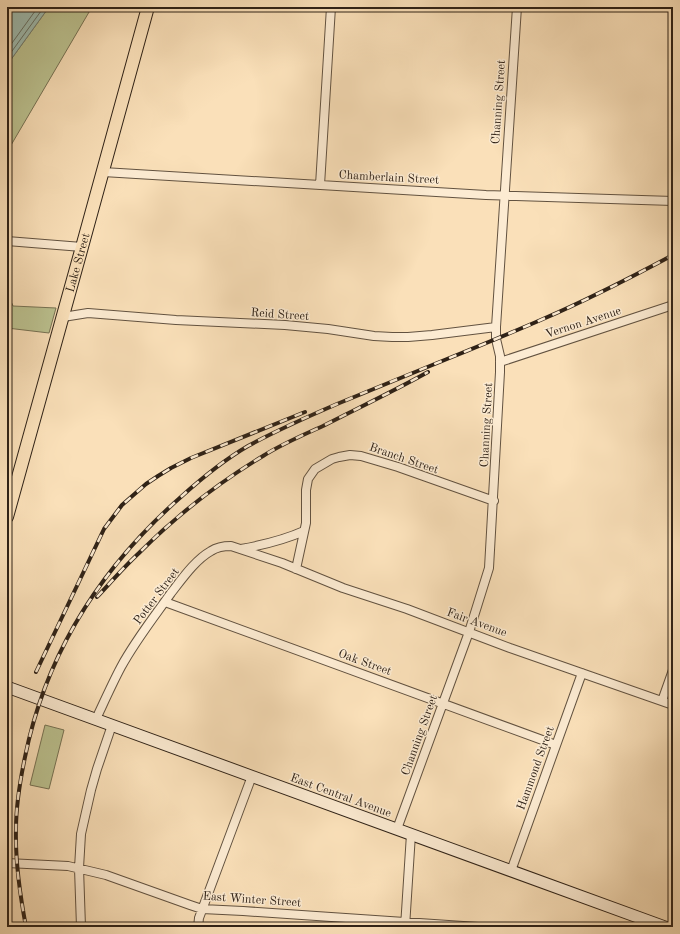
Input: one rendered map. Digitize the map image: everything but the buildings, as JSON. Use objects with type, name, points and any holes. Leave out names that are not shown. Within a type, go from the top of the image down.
[{"type":"main road","name":"Lake Street","points":[[7,518],[148,7]]},
{"type":"main road","name":"East Central Avenue","points":[[7,687],[665,927]]},
{"type":"street","points":[[320,185],[330,7]]},
{"type":"street","name":"Channing Street","points":[[397,829],[469,632],[489,568],[494,501],[500,372],[496,327],[517,7]]},
{"type":"street","name":"Chamberlain Street","points":[[103,172],[504,195],[673,201]]},
{"type":"street","points":[[7,241],[82,247]]},
{"type":"street","name":"Vernon Avenue","points":[[500,362],[673,305]]},
{"type":"street","name":"Reid Street","points":[[62,317],[88,313],[176,320],[285,325],[392,337],[432,335],[496,327]]},
{"type":"street","name":"Branch Street","points":[[296,569],[307,517],[306,490],[308,479],[315,469],[332,459],[350,455],[361,456],[398,467],[494,501]]},
{"type":"street","points":[[241,549],[290,538],[304,531]]},
{"type":"street","name":"Potter Street","points":[[96,719],[128,654],[153,617],[185,575],[200,560],[211,551],[220,547],[231,546],[274,560]]},
{"type":"street","name":"Fair Avenue","points":[[274,560],[343,588],[407,609],[673,705]]},
{"type":"street","name":"Oak Street","points":[[165,602],[556,745]]},
{"type":"street","points":[[662,701],[673,670]]},
{"type":"street","name":"Hammond Street","points":[[512,871],[582,673]]},
{"type":"street","points":[[81,927],[79,868],[81,834],[91,790],[112,725]]},
{"type":"street","points":[[198,927],[202,909],[252,776]]},
{"type":"street","points":[[405,924],[411,834]]},
{"type":"street","name":"East Winter Street","points":[[7,863],[68,866],[79,868],[106,875],[202,909],[405,924],[478,927]]},
{"type":"green space","points":[[49,7],[92,7],[7,152],[7,65]]},
{"type":"green space","points":[[7,292],[13,306],[56,308],[49,333],[7,328]]},
{"type":"green space","points":[[45,725],[64,730],[49,789],[30,785]]},
{"type":"water","points":[[7,7],[49,7],[7,65]]},
{"type":"railway","points":[[26,927],[17,866],[16,820],[21,775],[34,719],[47,682],[63,647],[81,614],[103,582],[153,523],[190,489],[230,457],[259,440],[337,404],[559,312],[673,255]]},
{"type":"railway","points":[[97,597],[153,539],[198,501],[246,466],[293,440],[389,393],[428,372]]},
{"type":"railway","points":[[36,672],[104,529],[122,505],[146,484],[171,468],[191,458],[305,412]]}]
